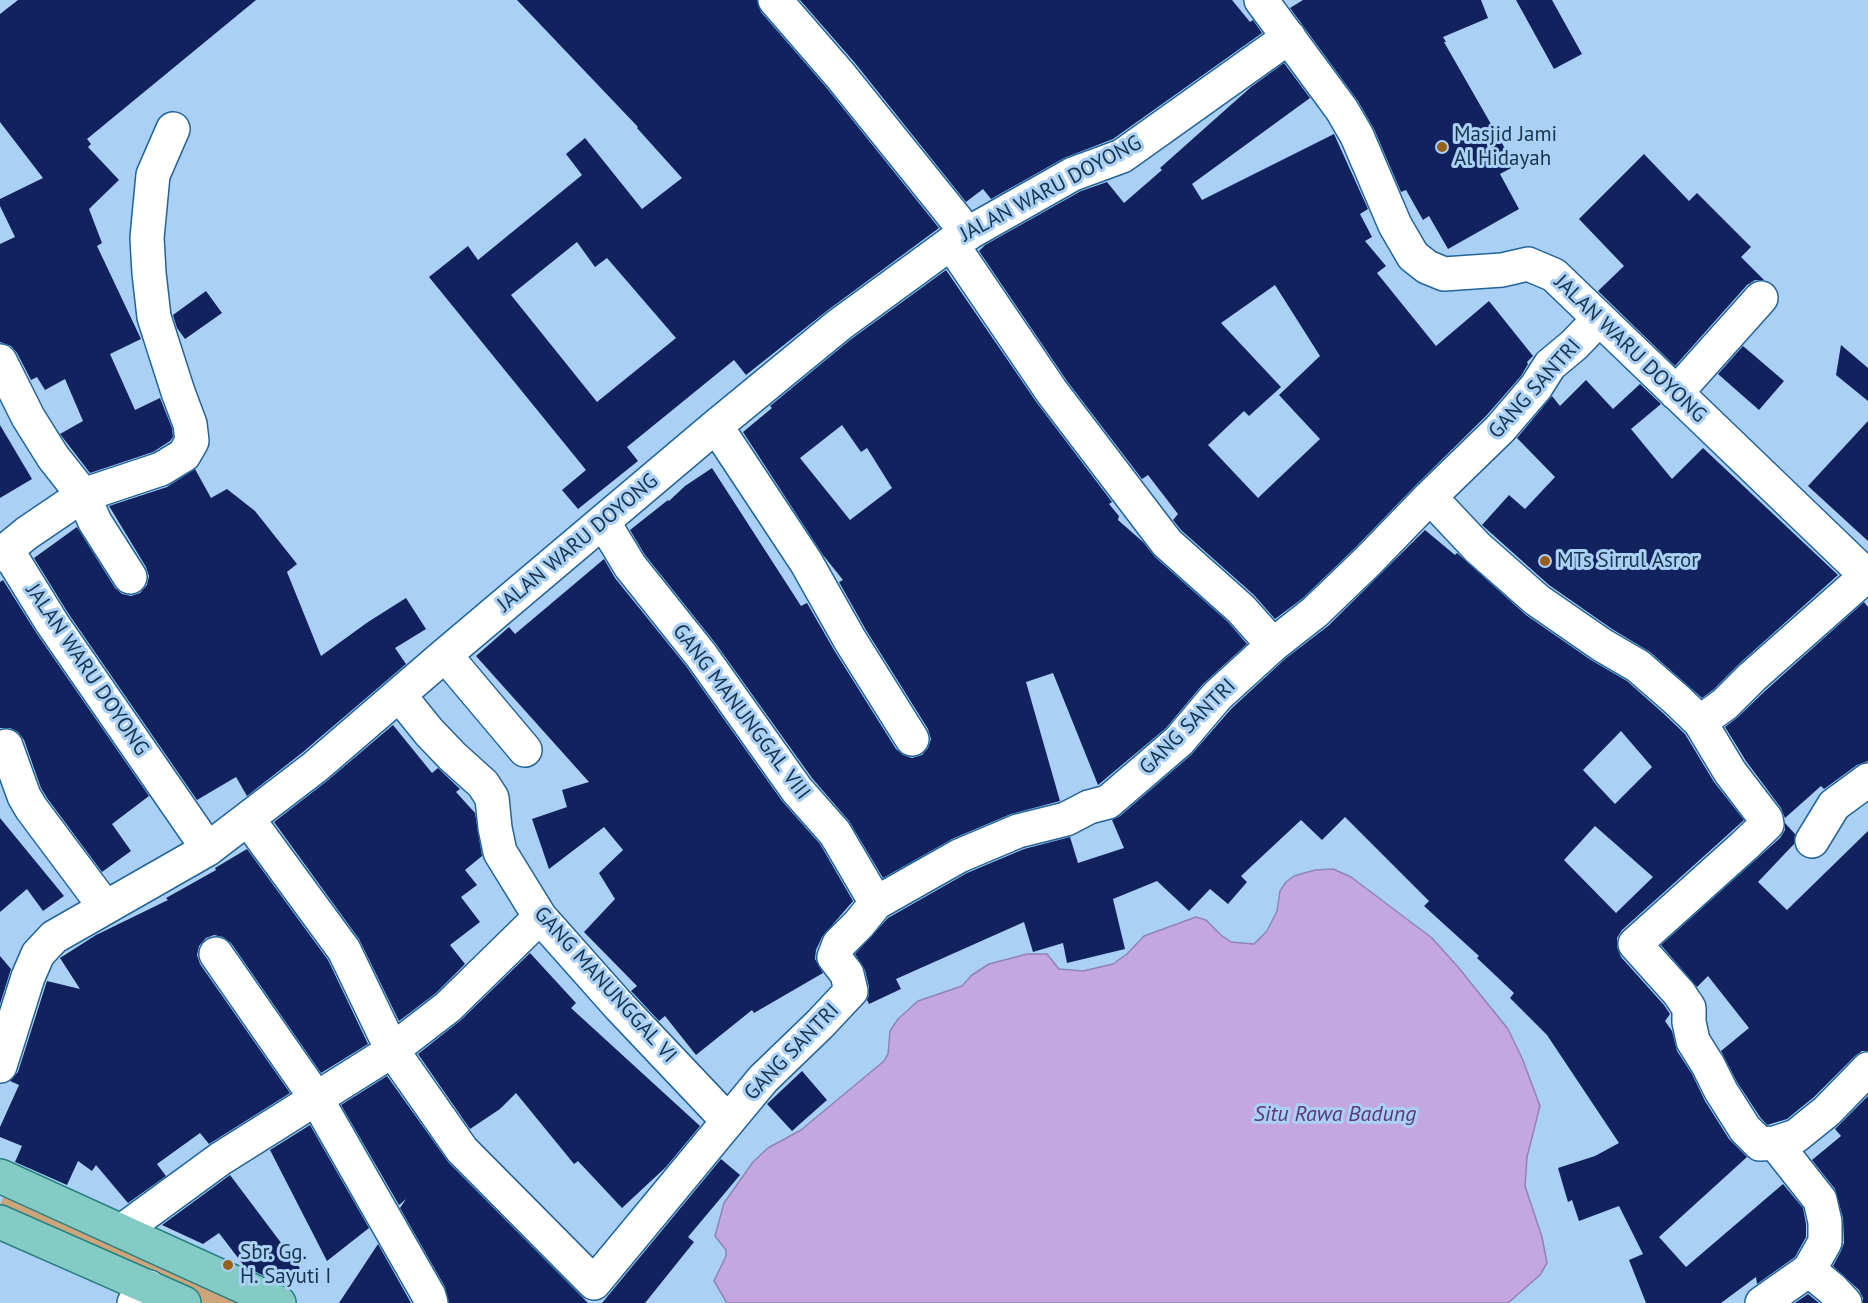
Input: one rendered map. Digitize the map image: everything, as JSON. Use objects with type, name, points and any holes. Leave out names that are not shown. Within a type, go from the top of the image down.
[{"type":"main road","points":[[0,1176],[123,1230],[279,1303]]},
{"type":"main road","points":[[0,1222],[141,1295],[184,1303]]},
{"type":"street","points":[[775,0],[840,75],[960,239]]},
{"type":"street","points":[[1261,0],[1289,37]]},
{"type":"street","name":"JALAN WARU DOYONG","points":[[0,1066],[28,977],[38,954],[54,937],[208,849],[315,767],[716,426],[839,325],[960,239],[1073,174],[1122,156],[1289,37],[1342,110],[1357,136],[1395,225],[1413,256],[1427,267],[1444,274],[1502,270],[1528,264],[1554,275],[1867,576]]},
{"type":"street","name":"JALAN WARU DOYONG","points":[[173,129],[153,175],[147,237],[149,273],[154,317],[174,383],[190,424],[192,441],[184,455],[161,469],[83,495],[27,533],[4,553],[208,849]]},
{"type":"street","name":"JALAN WARU DOYONG","points":[[960,239],[1052,392],[1167,543],[1241,609],[1273,645]]},
{"type":"street","points":[[1676,393],[1761,298]]},
{"type":"street","name":"GANG SANTRI","points":[[728,1121],[763,1079],[851,991],[847,974],[834,957],[839,944],[876,903],[959,856],[1018,831],[1066,819],[1089,807],[1108,802],[1179,741],[1217,696],[1273,645],[1322,605],[1368,561],[1500,429],[1536,387],[1550,365],[1599,320]]},
{"type":"street","points":[[0,361],[28,417],[53,457],[83,495],[95,522],[130,576]]},
{"type":"street","points":[[716,426],[806,562],[850,640],[912,739]]},
{"type":"street","points":[[1430,497],[1479,548],[1537,600],[1602,645],[1638,666],[1700,722],[1730,772],[1766,819],[1767,824],[1635,944],[1679,993],[1689,1008],[1689,1023],[1693,1041],[1720,1091],[1745,1129],[1760,1144],[1775,1143],[1796,1136],[1827,1111],[1868,1069]]},
{"type":"street","name":"GANG MANUNGGAL VIII","points":[[604,523],[630,566],[701,655],[797,790],[835,833],[876,903]]},
{"type":"street","points":[[1700,722],[1725,704],[1752,677],[1867,576]]},
{"type":"street","points":[[445,655],[525,750]]},
{"type":"street","name":"GANG MANUNGGAL VI","points":[[400,696],[444,748],[483,784],[492,798],[500,852],[540,917],[632,1020],[728,1121]]},
{"type":"street","points":[[6,746],[30,808],[105,907]]},
{"type":"street","points":[[1812,841],[1834,805],[1868,780]]},
{"type":"street","points":[[248,819],[344,950],[392,1050],[462,1150],[586,1293],[728,1121]]},
{"type":"street","points":[[123,1230],[220,1159],[392,1050],[448,1007],[540,917]]},
{"type":"street","points":[[216,954],[316,1098],[431,1303]]},
{"type":"street","points":[[1762,1303],[1809,1270],[1825,1242],[1825,1222],[1820,1200],[1775,1143]]},
{"type":"street","points":[[1809,1270],[1833,1289],[1845,1303]]},
{"type":"shaded area","points":[[10,1180],[279,1303],[184,1303],[0,1222],[0,1205]]},
{"type":"water","name":"Situ Rawa Badung","points":[[1333,869],[1351,877],[1432,938],[1508,1029],[1522,1058],[1540,1106],[1527,1157],[1525,1186],[1542,1237],[1547,1263],[1540,1275],[1508,1303],[727,1303],[714,1281],[726,1256],[726,1250],[715,1236],[724,1203],[753,1162],[768,1148],[801,1130],[884,1061],[888,1054],[890,1031],[898,1019],[918,1001],[962,986],[972,975],[989,964],[1027,954],[1047,954],[1059,969],[1083,971],[1113,964],[1127,954],[1144,936],[1196,917],[1206,920],[1231,942],[1254,944],[1267,931],[1277,911],[1280,891],[1286,882],[1294,876],[1315,870]]},
{"type":"building","points":[[18,0],[256,0],[87,139],[91,144],[88,147],[119,180],[89,209],[102,243],[97,246],[141,339],[110,354],[135,410],[160,398],[172,428],[173,437],[153,452],[90,473],[60,434],[83,421],[65,379],[45,390],[37,377],[31,380],[11,346],[0,342],[0,244],[15,237],[0,206],[0,199],[43,178],[0,122],[0,14]]},
{"type":"building","points":[[517,0],[757,0],[761,12],[826,87],[939,228],[828,310],[746,375],[734,360],[627,447],[638,461],[578,509],[562,490],[586,470],[429,277],[468,246],[478,260],[582,175],[566,154],[585,138],[642,209],[682,178],[638,127]],"holes":[[[577,242],[595,267],[607,258],[676,338],[597,402],[511,295]]]},
{"type":"building","points":[[800,0],[1232,0],[1250,22],[1253,20],[1262,33],[1113,139],[1064,158],[991,199],[983,189],[966,202],[855,63]]},
{"type":"building","points":[[1303,0],[1481,0],[1488,18],[1443,37],[1515,166],[1500,174],[1519,209],[1448,249],[1429,216],[1423,220],[1406,190],[1401,192],[1374,129],[1358,101],[1290,8]]},
{"type":"building","points":[[1516,0],[1552,0],[1582,54],[1554,69]]},
{"type":"building","points":[[1284,63],[1310,98],[1192,184],[1202,200],[1334,134],[1368,209],[1360,214],[1372,237],[1365,241],[1386,266],[1377,273],[1436,346],[1489,301],[1533,356],[1527,362],[1521,376],[1486,416],[1355,548],[1303,598],[1275,619],[1254,595],[1181,530],[1173,520],[1178,514],[1148,475],[1142,479],[1067,381],[979,251],[985,245],[1081,191],[1107,182],[1124,203],[1251,87]],"holes":[[[1275,285],[1320,356],[1279,395],[1320,439],[1258,498],[1208,445],[1244,411],[1249,416],[1281,387],[1221,323]]]},
{"type":"building","points":[[1644,154],[1689,201],[1697,193],[1751,247],[1741,257],[1764,280],[1755,280],[1747,285],[1675,366],[1598,291],[1624,266],[1579,219]]},
{"type":"building","points":[[946,270],[1037,403],[1112,502],[1109,504],[1119,516],[1118,520],[1143,542],[1155,557],[1228,622],[1247,644],[1203,684],[1166,728],[1098,785],[1053,673],[1026,682],[1060,801],[1011,814],[952,839],[883,878],[849,821],[812,778],[716,644],[645,555],[630,530],[685,486],[712,468],[801,606],[807,603],[896,749],[912,758],[922,755],[931,739],[928,729],[866,630],[839,582],[843,580],[823,555],[743,432],[772,408],[770,406],[850,340]],"holes":[[[842,425],[861,452],[867,448],[892,488],[850,520],[800,458]]]},
{"type":"building","points":[[206,291],[222,313],[185,339],[177,328],[173,315]]},
{"type":"building","points":[[1841,345],[1868,368],[1868,401],[1836,375]]},
{"type":"building","points":[[1743,346],[1784,381],[1759,410],[1718,374]]},
{"type":"building","points":[[1586,380],[1613,409],[1640,384],[1661,404],[1631,429],[1672,479],[1703,448],[1838,575],[1702,698],[1650,652],[1612,629],[1549,585],[1482,525],[1509,495],[1525,509],[1555,477],[1517,438],[1552,396],[1560,406]]},
{"type":"building","points":[[1868,421],[1868,541],[1808,486]]},
{"type":"building","points":[[0,425],[32,479],[0,498]]},
{"type":"building","points":[[195,469],[211,498],[227,489],[255,511],[297,564],[287,572],[321,656],[406,598],[426,629],[395,648],[406,664],[303,752],[247,796],[236,777],[197,800],[68,613],[34,558],[77,527],[115,588],[122,594],[131,596],[140,593],[147,585],[149,576],[146,567],[109,506],[167,487]]},
{"type":"building","points":[[1425,530],[1455,555],[1457,553],[1526,615],[1591,660],[1627,681],[1663,713],[1685,734],[1714,782],[1744,820],[1622,930],[1617,938],[1617,947],[1621,957],[1670,1014],[1665,1021],[1672,1031],[1677,1051],[1729,1139],[1747,1157],[1659,1237],[1686,1267],[1783,1184],[1803,1208],[1806,1237],[1795,1257],[1757,1284],[1756,1277],[1721,1303],[1646,1303],[1629,1260],[1643,1254],[1619,1206],[1579,1221],[1572,1200],[1568,1202],[1558,1168],[1595,1156],[1619,1143],[1547,1035],[1510,998],[1514,993],[1477,958],[1479,956],[1424,906],[1429,901],[1345,817],[1322,840],[1301,820],[1241,876],[1247,882],[1228,904],[1210,889],[1189,911],[1157,881],[1113,899],[1125,949],[1067,963],[1063,943],[1033,952],[1024,922],[896,979],[901,989],[869,1004],[867,1000],[869,987],[865,970],[855,954],[888,918],[967,873],[1024,849],[1070,837],[1078,863],[1124,848],[1112,820],[1120,816],[1191,755],[1231,709],[1285,659],[1328,626]],"holes":[[[1621,731],[1652,767],[1615,804],[1583,770]],[[1595,826],[1653,877],[1616,913],[1564,860]]]},
{"type":"building","points":[[604,559],[615,578],[686,666],[782,801],[820,844],[853,901],[822,937],[816,950],[815,959],[823,973],[754,1013],[752,1010],[696,1055],[665,1016],[659,1021],[631,991],[637,986],[584,932],[615,899],[599,873],[623,850],[604,827],[549,869],[532,819],[567,807],[562,790],[589,782],[476,656],[509,627],[515,634]]},
{"type":"building","points":[[3,580],[37,634],[149,796],[112,824],[131,851],[102,872],[41,788],[24,740],[18,732],[10,728],[0,728],[0,582]]},
{"type":"building","points":[[1864,602],[1868,607],[1868,761],[1857,765],[1824,789],[1821,786],[1785,818],[1781,808],[1746,761],[1725,727]]},
{"type":"building","points":[[393,725],[432,773],[438,768],[460,789],[456,792],[475,813],[482,856],[465,870],[477,885],[461,897],[480,922],[450,945],[465,964],[436,993],[399,1021],[359,939],[274,822]]},
{"type":"building","points":[[0,818],[64,896],[43,911],[27,889],[0,912]]},
{"type":"building","points":[[1785,823],[1795,834],[1794,844],[1758,882],[1787,910],[1868,831],[1868,1051],[1862,1051],[1855,1056],[1814,1097],[1787,1119],[1767,1125],[1737,1082],[1721,1051],[1749,1028],[1708,976],[1697,987],[1661,945],[1780,838],[1785,830]]},
{"type":"building","points":[[247,849],[328,960],[368,1044],[321,1073],[231,943],[223,937],[214,935],[206,938],[199,946],[197,955],[200,964],[290,1093],[209,1144],[200,1133],[157,1164],[166,1176],[128,1203],[96,1165],[92,1171],[78,1161],[67,1185],[15,1162],[22,1146],[0,1137],[0,1127],[19,1085],[10,1081],[18,1072],[47,981],[80,989],[60,958],[96,935],[168,900],[166,898],[216,870],[215,868]]},
{"type":"building","points":[[530,953],[576,1003],[571,1008],[700,1126],[666,1167],[622,1208],[578,1161],[574,1164],[516,1093],[500,1109],[470,1129],[418,1054],[461,1020]]},
{"type":"building","points":[[0,956],[11,969],[0,1004]]},
{"type":"building","points":[[802,1071],[827,1100],[792,1131],[767,1104]]},
{"type":"building","points":[[387,1076],[449,1163],[588,1303],[449,1303],[445,1287],[400,1208],[406,1199],[399,1205],[341,1105]]},
{"type":"building","points":[[1868,1096],[1868,1303],[1863,1303],[1859,1290],[1833,1266],[1844,1243],[1843,1218],[1835,1189],[1812,1160],[1841,1136],[1835,1129]]},
{"type":"building","points":[[310,1125],[369,1228],[327,1261],[270,1150]]},
{"type":"building","points":[[721,1159],[740,1175],[688,1237],[694,1242],[645,1303],[602,1303]]},
{"type":"building","points":[[230,1175],[300,1268],[280,1283],[245,1267],[219,1233],[203,1244],[162,1225]]},
{"type":"building","points":[[378,1244],[411,1303],[339,1303]]},
{"type":"building","points":[[1808,1294],[1819,1303],[1795,1303]]},
{"type":"place","name":"Masjid Jami Al Hidayah","points":[[1442,147]]},
{"type":"place","name":"MTs Sirrul Asror","points":[[1545,561]]},
{"type":"place","name":"Sbr. Gg. H. Sayuti I","points":[[228,1265]]}]
